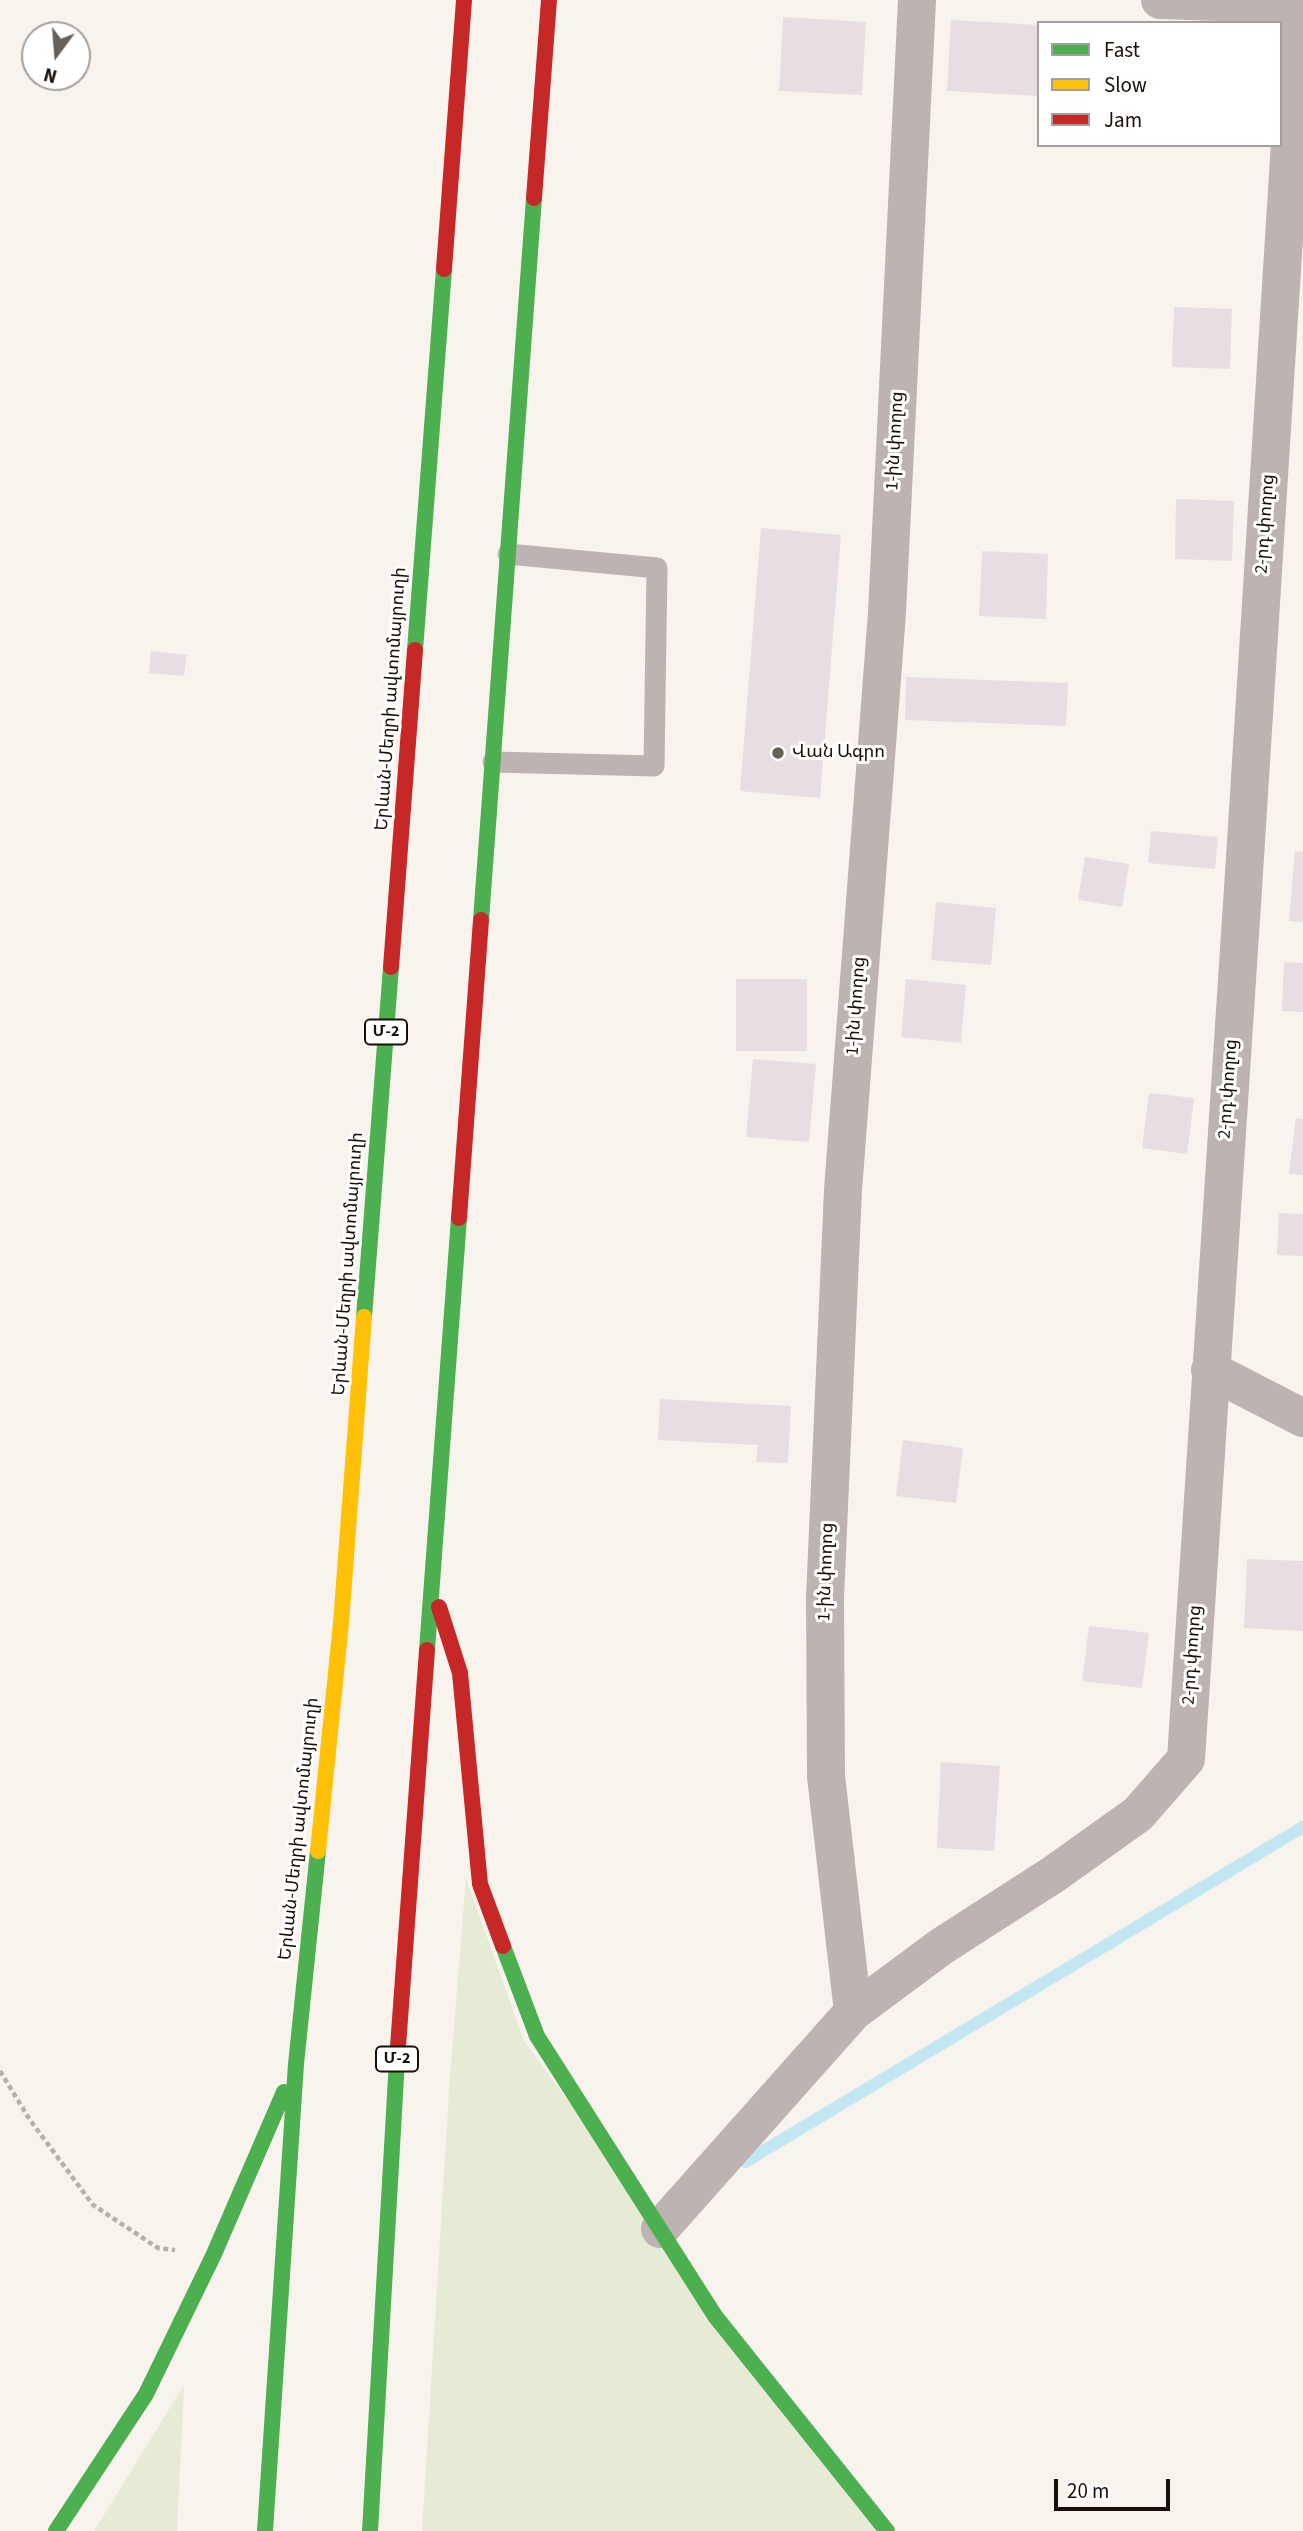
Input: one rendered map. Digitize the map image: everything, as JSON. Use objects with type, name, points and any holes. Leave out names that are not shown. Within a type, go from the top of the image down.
[{"type":"highway","name":"Երևան-Մեղրի ավտոմայրուղի","points":[[265,2531],[296,2064],[341,1623],[464,0]]},
{"type":"highway","name":"Մ-2","points":[[370,2531],[398,2042],[548,0]]},
{"type":"highway","points":[[433,1588],[460,1673],[480,1884],[537,2036],[715,2316],[887,2531]]},
{"type":"highway","points":[[56,2531],[146,2394],[214,2254],[296,2064]]},
{"type":"street","name":"1-ին փողոց","points":[[853,2012],[826,1776],[825,1598],[843,1190],[887,613],[917,0]]},
{"type":"street","points":[[1160,0],[1300,3]]},
{"type":"street","name":"2-րդ փողոց","points":[[660,2229],[853,2012],[942,1946],[1054,1874],[1138,1814],[1186,1759],[1300,3]]},
{"type":"street","points":[[1210,1370],[1303,1418]]},
{"type":"lane","points":[[493,762],[654,765],[657,568],[508,554]]},
{"type":"path","points":[[0,2071],[30,2120],[93,2205],[158,2248],[214,2254]]},
{"type":"green space","points":[[466,1878],[524,2041],[885,2531],[422,2531],[450,2076]]},
{"type":"green space","points":[[184,2385],[177,2531],[94,2531]]},
{"type":"building","points":[[783,17],[866,22],[862,95],[779,91]]},
{"type":"building","points":[[951,20],[1037,25],[1037,96],[947,91]]},
{"type":"building","points":[[1174,307],[1232,309],[1230,369],[1172,367]]},
{"type":"building","points":[[1176,499],[1234,501],[1232,561],[1175,559]]},
{"type":"building","points":[[761,528],[841,535],[820,798],[740,791]]},
{"type":"building","points":[[982,551],[1048,554],[1046,619],[979,616]]},
{"type":"building","points":[[151,651],[187,655],[184,676],[149,673]]},
{"type":"building","points":[[906,677],[1068,683],[1066,726],[905,720]]},
{"type":"building","points":[[1151,831],[1218,837],[1215,869],[1148,863]]},
{"type":"building","points":[[1295,851],[1303,852],[1303,922],[1289,921]]},
{"type":"building","points":[[1085,857],[1129,864],[1122,907],[1078,900]]},
{"type":"building","points":[[936,902],[996,908],[991,965],[931,960]]},
{"type":"building","points":[[1284,962],[1303,963],[1303,1012],[1282,1011]]},
{"type":"building","points":[[736,979],[807,979],[807,1051],[736,1051]]},
{"type":"building","points":[[906,979],[966,985],[961,1043],[901,1037]]},
{"type":"building","points":[[753,1059],[816,1064],[809,1142],[746,1137]]},
{"type":"building","points":[[1149,1093],[1194,1098],[1187,1154],[1142,1148]]},
{"type":"building","points":[[1296,1118],[1303,1119],[1303,1175],[1289,1174]]},
{"type":"building","points":[[1279,1213],[1303,1214],[1303,1256],[1277,1255]]},
{"type":"building","points":[[660,1399],[791,1406],[788,1463],[756,1462],[758,1445],[658,1440]]},
{"type":"building","points":[[903,1440],[963,1448],[956,1503],[896,1496]]},
{"type":"building","points":[[1247,1559],[1303,1561],[1303,1631],[1244,1628]]},
{"type":"building","points":[[1089,1626],[1149,1633],[1142,1688],[1082,1681]]},
{"type":"building","points":[[941,1762],[1000,1766],[994,1851],[937,1848]]},
{"type":"waterway","points":[[745,2162],[1303,1827]]},
{"type":"traffic: fast","points":[[481,920],[534,198]]},
{"type":"traffic: fast","points":[[415,650],[444,269]]},
{"type":"traffic: fast","points":[[364,1317],[391,967]]},
{"type":"traffic: fast","points":[[427,1650],[459,1218]]},
{"type":"traffic: fast","points":[[265,2531],[296,2064],[318,1851]]},
{"type":"traffic: fast","points":[[503,1946],[537,2036],[715,2316],[887,2531]]},
{"type":"traffic: fast","points":[[370,2531],[397,2060]]},
{"type":"traffic: fast","points":[[56,2531],[146,2394],[214,2254],[284,2092]]},
{"type":"traffic: slow","points":[[318,1851],[341,1623],[364,1317]]},
{"type":"traffic: jam","points":[[444,269],[464,0]]},
{"type":"traffic: jam","points":[[534,198],[549,0]]},
{"type":"traffic: jam","points":[[391,967],[415,650]]},
{"type":"traffic: jam","points":[[459,1218],[481,920]]},
{"type":"traffic: jam","points":[[439,1607],[460,1673],[480,1884],[503,1946]]},
{"type":"traffic: jam","points":[[397,2060],[427,1650]]},
{"type":"place","name":"Վան Ագրո","points":[[778,753]]}]
